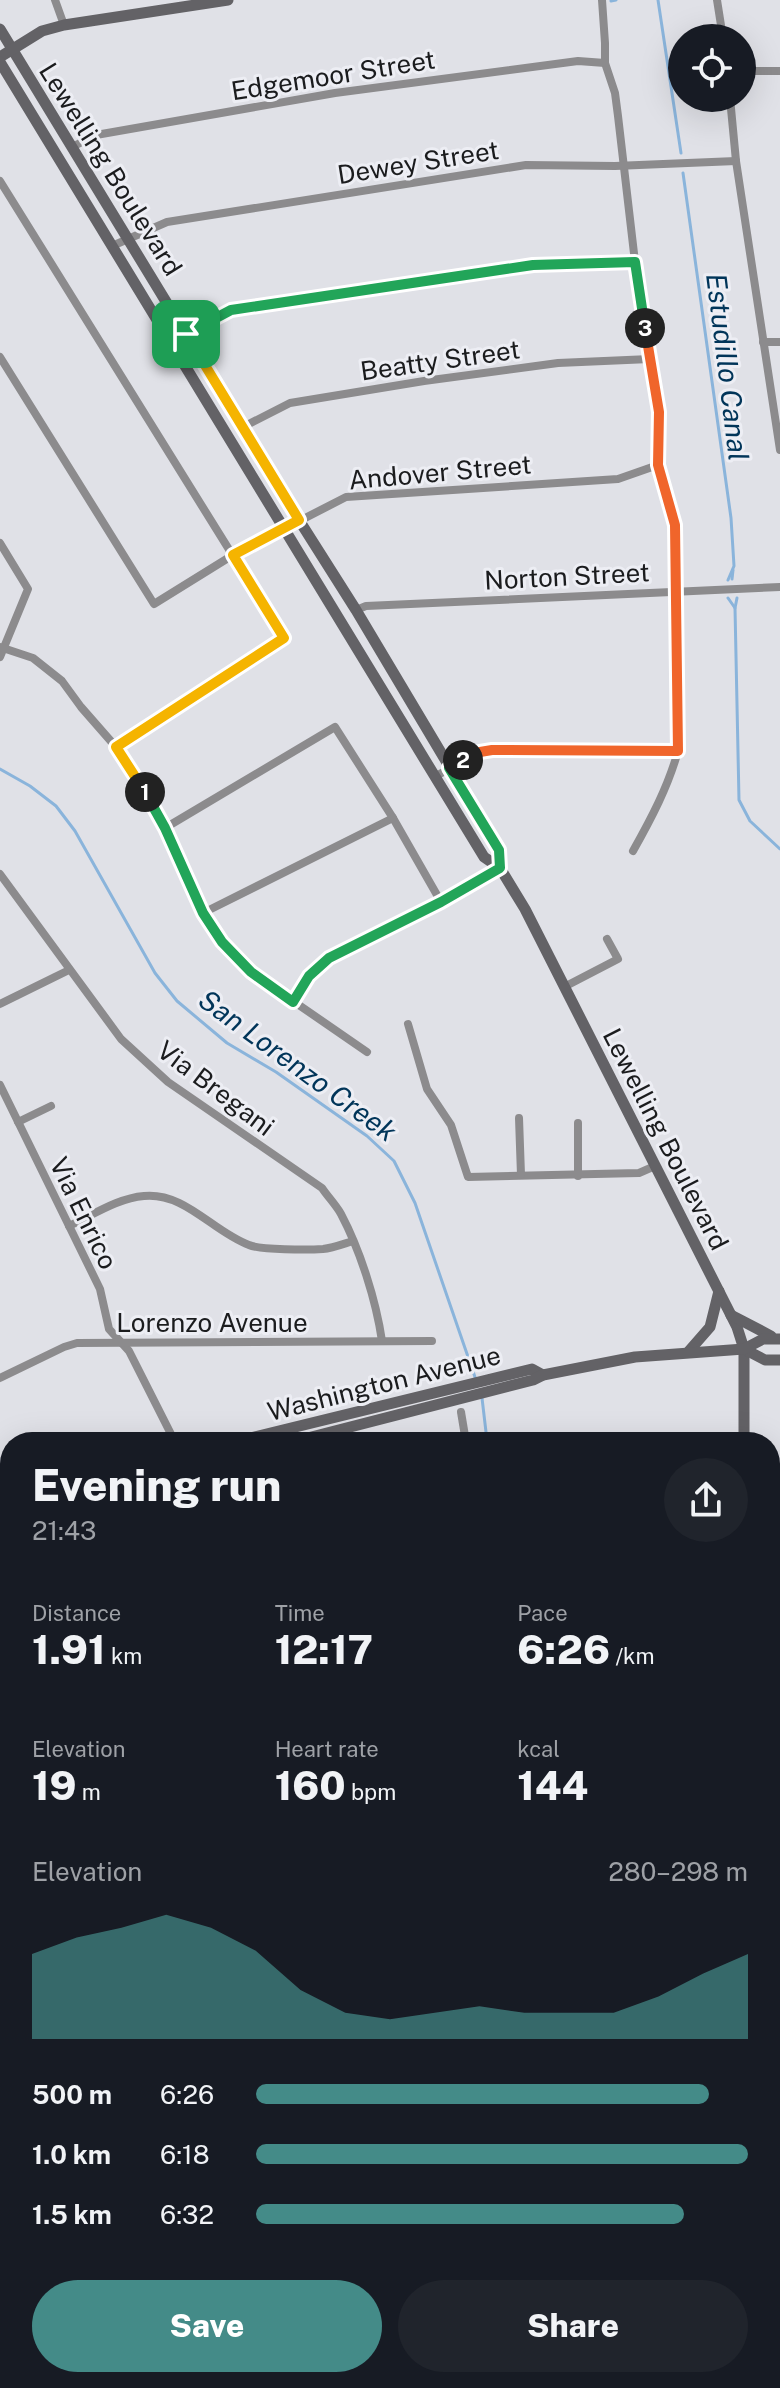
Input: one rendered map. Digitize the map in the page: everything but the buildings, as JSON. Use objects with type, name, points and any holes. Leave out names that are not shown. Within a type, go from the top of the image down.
[{"type":"main road","points":[[0,59],[42,31],[64,25],[228,0]]},
{"type":"main road","name":"Lewelling Boulevard","points":[[0,29],[356,610],[499,850],[500,868]]},
{"type":"main road","name":"Lewelling Boulevard","points":[[0,59],[485,859],[500,868],[525,909],[731,1315],[744,1349],[744,1432]]},
{"type":"main road","points":[[334,609],[356,610]]},
{"type":"main road","points":[[689,1351],[710,1327],[719,1291]]},
{"type":"main road","points":[[731,1315],[780,1339]]},
{"type":"main road","name":"Washington Avenue","points":[[279,1432],[466,1391],[532,1369],[543,1375],[635,1357],[744,1349],[763,1339],[780,1339]]},
{"type":"main road","name":"Washington Avenue","points":[[744,1349],[765,1360],[780,1360]]},
{"type":"main road","name":"Washington Avenue","points":[[326,1432],[466,1391]]},
{"type":"street","points":[[55,0],[64,25]]},
{"type":"street","points":[[602,0],[605,63],[615,93],[635,262],[659,412],[658,465],[675,525],[678,751],[672,775],[633,851]]},
{"type":"street","points":[[717,0],[721,24]]},
{"type":"street","name":"Edgemoor Street","points":[[72,147],[96,135],[335,93],[578,61],[605,63]]},
{"type":"street","points":[[756,71],[780,71]]},
{"type":"street","points":[[731,112],[780,450]]},
{"type":"street","name":"Dewey Street","points":[[112,246],[167,222],[526,165],[736,161]]},
{"type":"street","points":[[0,181],[284,638],[116,747]]},
{"type":"street","points":[[186,334],[231,310],[533,265],[635,262]]},
{"type":"street","points":[[763,342],[780,342]]},
{"type":"street","points":[[0,357],[4,374]]},
{"type":"street","name":"Beatty Street","points":[[243,427],[290,403],[558,363],[650,359]]},
{"type":"street","name":"Andover Street","points":[[4,374],[154,604],[233,555],[346,497],[618,479],[658,465]]},
{"type":"street","points":[[0,543],[28,589],[1,651],[33,658],[62,681],[116,747],[165,828],[203,913],[222,942],[241,962],[293,1002],[367,1052]]},
{"type":"street","name":"Norton Street","points":[[356,610],[366,606],[780,587]]},
{"type":"street","points":[[165,828],[335,727],[393,818],[441,902]]},
{"type":"street","points":[[436,776],[480,752],[492,750],[678,751]]},
{"type":"street","points":[[203,913],[393,818]]},
{"type":"street","points":[[293,1002],[309,976],[329,958],[441,902],[500,868]]},
{"type":"street","name":"Via Bregani","points":[[0,874],[121,1039],[168,1082],[322,1188],[340,1211],[353,1241],[379,1316],[382,1341]]},
{"type":"street","points":[[564,987],[618,959],[607,939]]},
{"type":"street","points":[[0,1004],[69,970]]},
{"type":"street","points":[[408,1024],[427,1089],[451,1125],[468,1177],[639,1173],[655,1166]]},
{"type":"street","name":"Via Enrico","points":[[0,1085],[100,1289],[109,1329],[129,1351],[170,1432]]},
{"type":"street","points":[[18,1122],[51,1106]]},
{"type":"street","points":[[519,1118],[521,1175]]},
{"type":"street","points":[[578,1123],[578,1176]]},
{"type":"street","points":[[69,1226],[126,1199],[147,1195],[167,1198],[187,1206],[202,1219],[251,1247],[326,1249],[353,1241]]},
{"type":"street","name":"Lorenzo Avenue","points":[[0,1378],[77,1343],[432,1341]]},
{"type":"street","points":[[461,1412],[464,1432]]},
{"type":"waterway","points":[[611,1],[616,0]]},
{"type":"waterway","name":"Estudillo Canal","points":[[658,0],[681,153]]},
{"type":"waterway","name":"Estudillo Canal","points":[[683,173],[731,518],[734,566],[728,580]]},
{"type":"waterway","name":"Estudillo Canal","points":[[732,579],[733,570]]},
{"type":"waterway","name":"Estudillo Canal","points":[[728,598],[735,608],[739,800],[750,821],[780,849]]},
{"type":"waterway","name":"Estudillo Canal","points":[[735,608],[737,598]]},
{"type":"waterway","name":"San Lorenzo Creek","points":[[0,769],[56,806],[75,831],[155,973],[177,1001],[227,1043],[276,1072],[367,1136],[394,1161],[415,1203],[476,1380]]},
{"type":"waterway","name":"San Lorenzo Creek","points":[[482,1398],[486,1432]]},
{"type":"route","points":[[635,262],[659,412],[658,465],[675,525],[678,751],[492,750],[480,752],[449,768],[499,850],[500,868],[441,902],[329,958],[309,976],[293,1002],[251,972],[222,942],[203,913],[165,828],[116,747],[284,638],[233,555],[299,520],[186,334],[231,310],[533,265],[635,262]]}]
